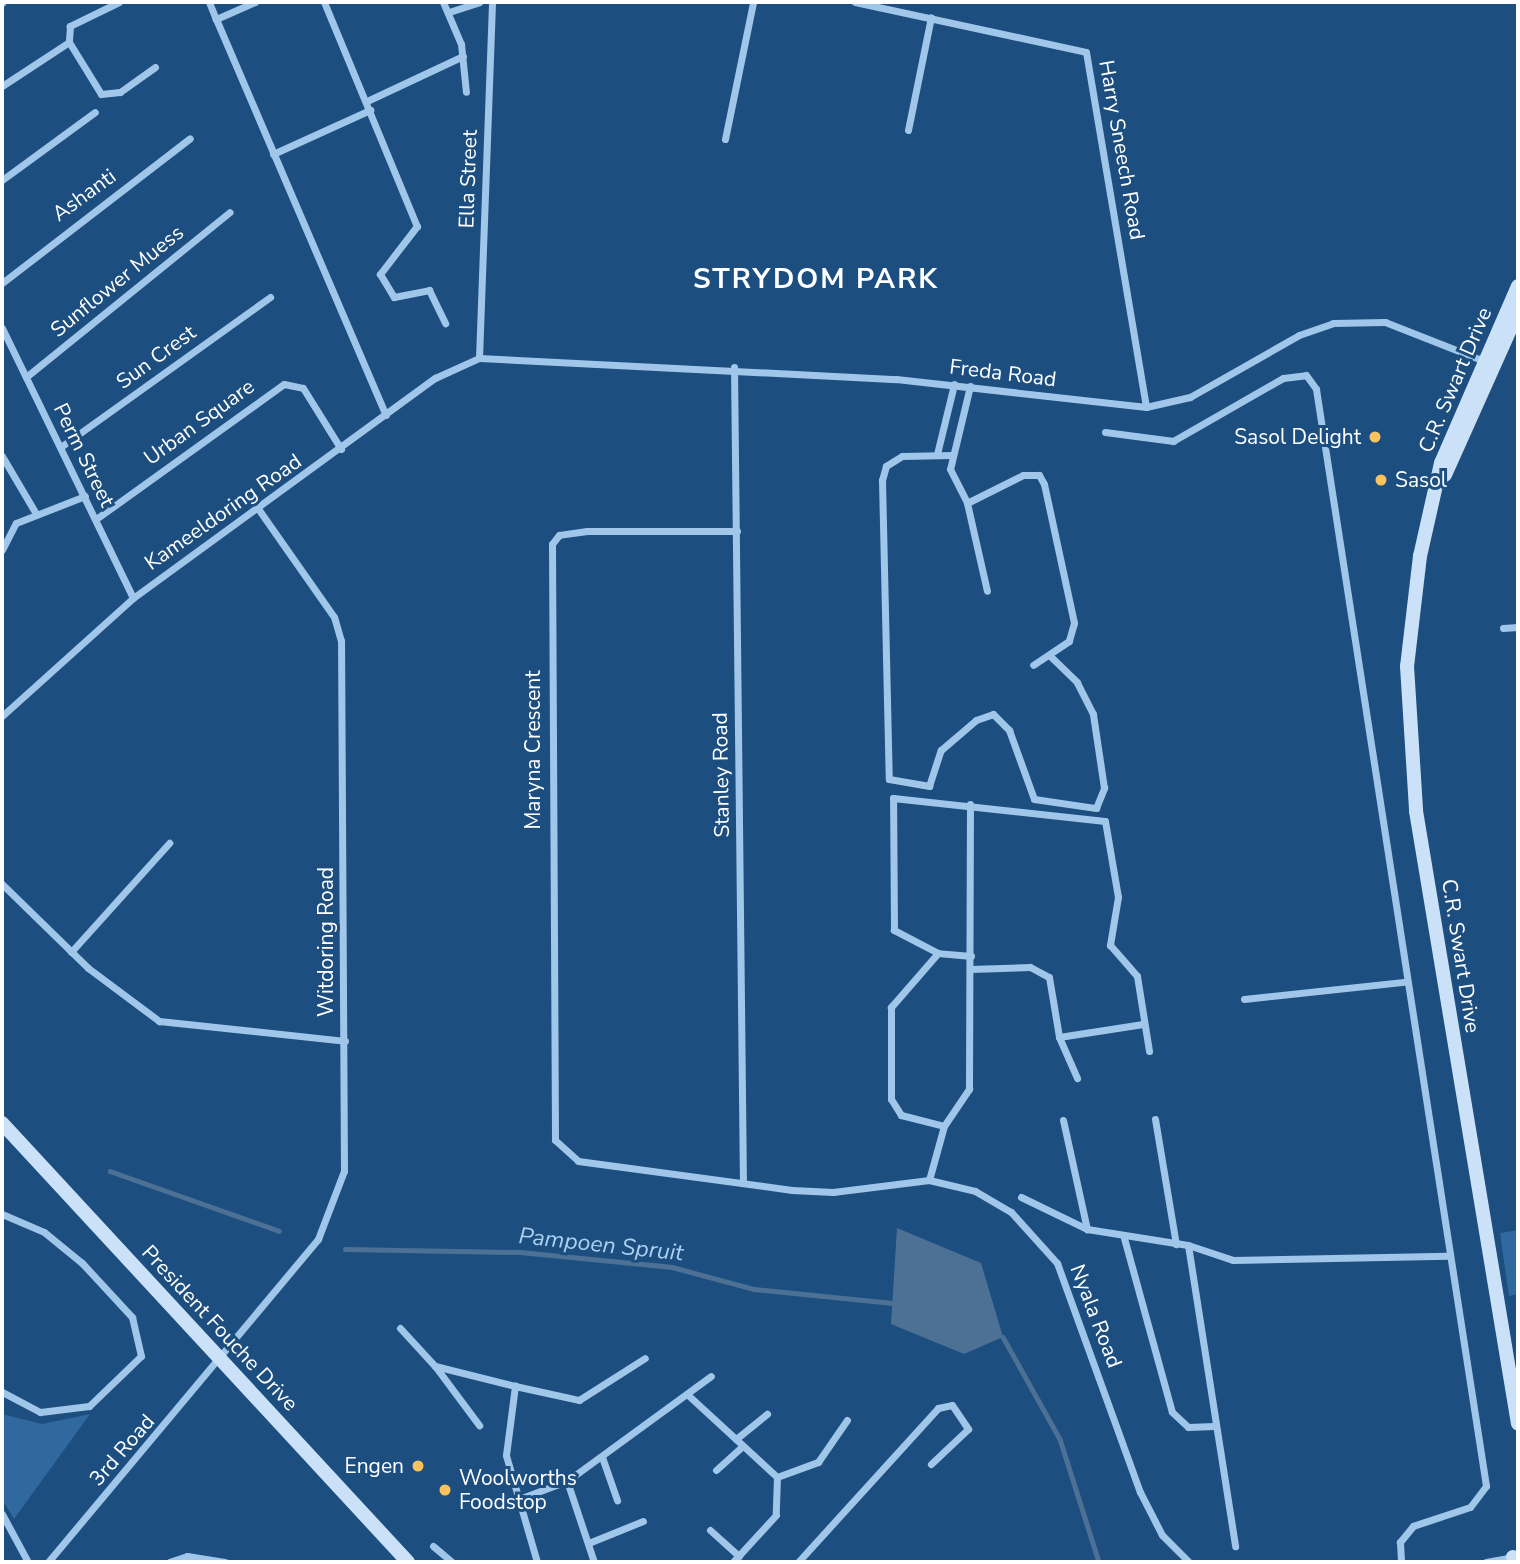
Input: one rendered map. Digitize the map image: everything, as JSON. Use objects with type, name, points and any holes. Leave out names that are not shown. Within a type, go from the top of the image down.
[{"type":"street","points":[[119,2],[70,26],[69,42],[102,94],[120,92],[155,67]]},
{"type":"street","points":[[209,2],[386,415]]},
{"type":"street","points":[[216,19],[255,2]]},
{"type":"street","points":[[324,2],[417,226],[380,274],[394,297],[429,290],[445,323]]},
{"type":"street","points":[[443,2],[449,12],[463,56],[466,92]]},
{"type":"street","points":[[449,12],[479,2]]},
{"type":"street","name":"Ella Street","points":[[479,358],[492,2]]},
{"type":"street","points":[[725,139],[753,2]]},
{"type":"street","name":"Harry Sneech Road","points":[[855,2],[1086,52],[1146,407]]},
{"type":"street","points":[[908,130],[930,17]]},
{"type":"street","points":[[2,86],[69,42]]},
{"type":"street","points":[[367,101],[463,56]]},
{"type":"street","points":[[272,154],[370,110]]},
{"type":"street","points":[[2,180],[95,112]]},
{"type":"street","name":"Ashanti","points":[[2,283],[190,138]]},
{"type":"street","name":"Sunflower Muess","points":[[26,377],[230,212]]},
{"type":"street","name":"C.R. Swart Drive","points":[[1488,363],[1518,286]]},
{"type":"street","name":"Sun Crest","points":[[62,446],[270,297]]},
{"type":"street","name":"C.R. Swart Drive","points":[[1518,312],[1488,363],[1449,440],[1436,492],[1409,642],[1409,740],[1518,1424]]},
{"type":"street","name":"Freda Road","points":[[479,358],[734,367],[954,384],[1146,407],[1190,397],[1299,335],[1333,323],[1385,323],[1488,363]]},
{"type":"street","name":"Perm Street","points":[[2,328],[62,446],[133,598]]},
{"type":"street","name":"Kameeldoring Road","points":[[2,716],[133,598],[259,510],[435,378],[479,358]]},
{"type":"street","name":"Stanley Road","points":[[734,367],[743,1183]]},
{"type":"street","points":[[1105,432],[1173,441],[1283,378],[1312,379],[1485,1493],[1470,1507],[1413,1526],[1400,1542],[1401,1562]]},
{"type":"street","name":"Urban Square","points":[[96,519],[284,384],[303,388],[341,449]]},
{"type":"street","points":[[937,454],[954,384]]},
{"type":"street","points":[[970,386],[952,455],[950,476],[967,503],[987,591]]},
{"type":"street","points":[[952,455],[937,454],[892,460],[882,480],[890,779],[929,786],[942,750],[976,720],[993,714],[1009,730],[1034,799],[1097,808],[1104,788],[1093,714],[1077,682],[1051,657]]},
{"type":"street","points":[[2,456],[35,512]]},
{"type":"street","points":[[967,503],[1023,475],[1042,479],[1074,623],[1069,641],[1051,657],[1033,665]]},
{"type":"street","points":[[2,550],[16,523],[35,512],[85,496]]},
{"type":"street","name":"Witdoring Road","points":[[223,1361],[318,1239],[339,1194],[345,1041],[339,631],[259,510]]},
{"type":"street","name":"Maryna Crescent","points":[[557,1144],[551,1110],[550,549],[558,535],[575,532],[737,531]]},
{"type":"street","points":[[1503,628],[1518,627]]},
{"type":"street","points":[[971,956],[938,953],[901,937],[891,924],[891,800],[907,795],[1105,821],[1118,897],[1110,945],[1137,976],[1149,1051]]},
{"type":"street","points":[[929,1180],[943,1126],[969,1089],[970,804]]},
{"type":"street","points":[[71,953],[169,843]]},
{"type":"street","points":[[2,884],[71,953],[159,1021],[345,1041]]},
{"type":"street","points":[[938,953],[891,1007],[891,1099],[901,1115],[943,1126]]},
{"type":"street","points":[[970,969],[1042,970],[1051,984],[1059,1037],[1077,1078]]},
{"type":"street","points":[[1244,999],[1404,982]]},
{"type":"street","points":[[1059,1037],[1143,1024]]},
{"type":"street","points":[[1155,1119],[1176,1244]]},
{"type":"street","points":[[1063,1120],[1087,1229]]},
{"type":"street","name":"President Fouche Drive","points":[[2,1123],[408,1562]]},
{"type":"street","name":"Nyala Road","points":[[557,1144],[579,1161],[743,1183],[822,1193],[929,1180],[991,1199],[1048,1248],[1077,1311],[1140,1492],[1162,1535],[1189,1562]]},
{"type":"street","points":[[1021,1196],[1087,1229],[1124,1238],[1188,1245],[1233,1261],[1448,1256]]},
{"type":"street","points":[[2,1214],[44,1232],[125,1306],[137,1328],[141,1356],[89,1406],[40,1412],[2,1392]]},
{"type":"street","points":[[1124,1238],[1172,1412],[1188,1427],[1214,1426]]},
{"type":"street","points":[[1188,1245],[1214,1426],[1235,1546]]},
{"type":"street","points":[[400,1328],[435,1366],[479,1425]]},
{"type":"street","points":[[435,1366],[579,1400],[645,1358]]},
{"type":"street","name":"3rd Road","points":[[48,1562],[223,1361]]},
{"type":"street","points":[[519,1499],[567,1481],[689,1395],[711,1376]]},
{"type":"street","points":[[515,1386],[506,1445],[537,1562]]},
{"type":"street","points":[[689,1395],[777,1477],[776,1515],[736,1559],[710,1530]]},
{"type":"street","points":[[798,1562],[938,1408],[952,1405],[968,1429],[931,1464]]},
{"type":"street","points":[[736,1439],[767,1414]]},
{"type":"street","points":[[777,1477],[818,1462],[847,1420]]},
{"type":"street","points":[[716,1470],[743,1446]]},
{"type":"street","points":[[602,1457],[617,1500]]},
{"type":"street","points":[[567,1481],[591,1542],[594,1562]]},
{"type":"street","points":[[2,1514],[28,1562]]},
{"type":"street","points":[[591,1542],[643,1521]]},
{"type":"street","points":[[433,1546],[452,1562]]},
{"type":"street","points":[[169,1562],[187,1556],[225,1562]]},
{"type":"street","points":[[1486,1562],[1517,1558]]},
{"type":"shaded area","points":[[897,1228],[981,1263],[1003,1337],[964,1354],[891,1324]]},
{"type":"shaded area","points":[[1518,1230],[1518,1294],[1509,1296],[1500,1233]]},
{"type":"shaded area","points":[[2,1414],[42,1424],[90,1414],[14,1519],[2,1499]]},
{"type":"waterway","name":"Pampoen Spruit","points":[[110,1171],[279,1231]]},
{"type":"waterway","name":"Pampoen Spruit","points":[[345,1249],[520,1252],[672,1267],[754,1289],[892,1303]]},
{"type":"waterway","name":"Pampoen Spruit","points":[[1003,1337],[1060,1439],[1099,1562]]},
{"type":"place","name":"Sasol Delight","points":[[1375,437]]},
{"type":"place","name":"Sasol","points":[[1381,480]]},
{"type":"place","name":"Engen","points":[[418,1466]]},
{"type":"place","name":"Woolworths Foodstop","points":[[445,1490]]},
{"type":"district","name":"STRYDOM PARK","points":[[816,279]]}]
